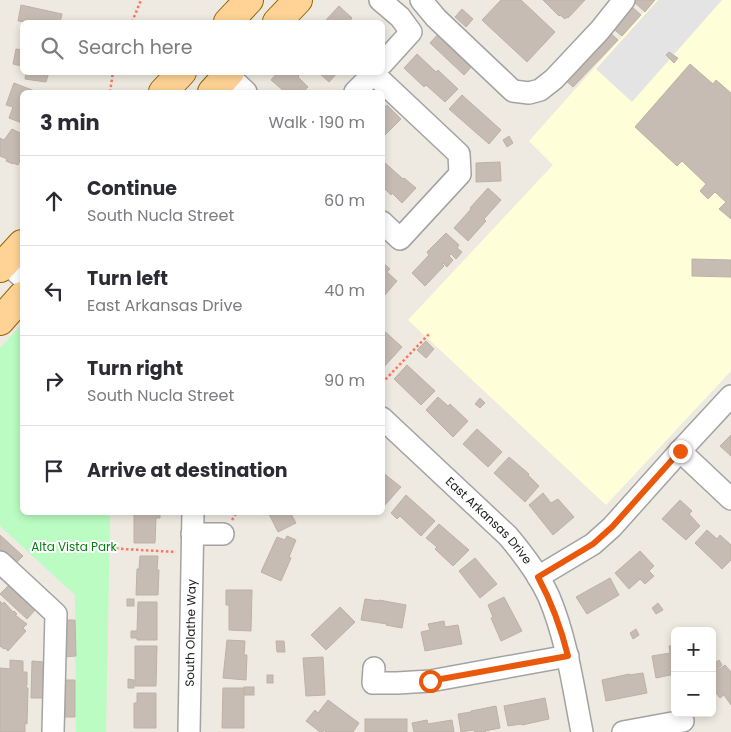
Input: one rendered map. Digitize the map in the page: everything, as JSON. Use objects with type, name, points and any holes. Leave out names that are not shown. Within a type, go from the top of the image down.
[{"type":"main road","points":[[230,20],[249,0]]},
{"type":"main road","points":[[268,20],[279,0]]},
{"type":"main road","points":[[279,20],[298,0]]},
{"type":"main road","points":[[165,90],[179,75]]},
{"type":"main road","points":[[172,90],[180,75]]},
{"type":"main road","points":[[0,290],[10,262]]},
{"type":"main road","points":[[0,321],[20,298]]},
{"type":"street","points":[[380,0],[400,17],[411,32],[385,61]]},
{"type":"street","points":[[400,17],[419,0],[513,91],[529,93],[540,90],[554,79],[600,30],[624,0]]},
{"type":"street","points":[[358,90],[372,75]]},
{"type":"street","points":[[382,75],[459,154],[460,174],[400,239],[385,225]]},
{"type":"street","points":[[538,577],[593,544],[612,527],[731,396]]},
{"type":"street","name":"East Arkansas Drive","points":[[385,421],[508,536],[538,577],[548,596],[562,632],[582,732]]},
{"type":"street","points":[[680,451],[731,499]]},
{"type":"street","name":"South Olathe Way","points":[[189,732],[193,515]]},
{"type":"street","points":[[192,534],[223,534]]},
{"type":"street","points":[[0,562],[56,614],[53,732]]},
{"type":"street","points":[[374,668],[373,682],[414,682],[430,681],[568,656]]},
{"type":"street","points":[[623,732],[683,721]]},
{"type":"path","points":[[133,20],[141,0]]},
{"type":"path","points":[[110,90],[113,75]]},
{"type":"path","points":[[385,380],[429,334]]},
{"type":"path","points":[[106,548],[180,552]]},
{"type":"shaded area","points":[[655,0],[731,0],[731,371],[606,505],[408,320],[553,165],[529,141]]},
{"type":"shaded area","points":[[658,0],[722,0],[632,102],[596,69]]},
{"type":"green space","name":"Alta Vista Park","points":[[20,326],[20,515],[110,515],[106,732],[76,732],[75,595],[0,526],[0,348]]},
{"type":"building","points":[[501,0],[521,0],[555,32],[527,62],[482,20]]},
{"type":"building","points":[[543,0],[585,0],[565,19],[559,16]]},
{"type":"building","points":[[634,0],[655,0],[645,12]]},
{"type":"building","points":[[21,5],[62,14],[60,20],[18,21]]},
{"type":"building","points":[[630,5],[641,15],[622,36],[610,26]]},
{"type":"building","points":[[339,6],[352,18],[350,20],[326,20]]},
{"type":"building","points":[[462,9],[473,19],[466,27],[455,17]]},
{"type":"building","points":[[607,30],[618,40],[573,87],[562,77]]},
{"type":"building","points":[[440,32],[474,64],[464,75],[430,43]]},
{"type":"building","points":[[16,49],[20,50],[20,66],[13,64]]},
{"type":"building","points":[[669,52],[678,58],[674,63],[666,55]]},
{"type":"building","points":[[417,54],[458,89],[445,102],[426,85],[424,87],[404,68]]},
{"type":"building","points":[[690,64],[713,84],[716,80],[731,93],[731,219],[719,209],[726,202],[715,192],[708,199],[700,191],[706,184],[682,161],[677,166],[635,127]]},
{"type":"building","points":[[26,75],[48,75],[46,82],[25,79]]},
{"type":"building","points":[[275,75],[298,75],[308,87],[305,90],[283,90],[271,80]]},
{"type":"building","points":[[321,75],[335,75],[329,82]]},
{"type":"building","points":[[14,83],[32,90],[20,90],[20,122],[9,118],[13,107],[6,105]]},
{"type":"building","points":[[462,95],[501,130],[489,144],[449,109]]},
{"type":"building","points":[[387,105],[401,119],[385,135],[385,107]]},
{"type":"building","points":[[12,129],[20,133],[20,160],[18,165],[6,161],[7,159],[0,156],[0,138],[4,140]]},
{"type":"building","points":[[509,136],[513,143],[507,147],[503,140]]},
{"type":"building","points":[[500,162],[501,181],[476,182],[476,163]]},
{"type":"building","points":[[385,163],[416,188],[402,203],[392,193],[391,195],[385,189]]},
{"type":"building","points":[[488,188],[501,200],[468,241],[454,228]]},
{"type":"building","points":[[446,233],[459,245],[457,248],[462,252],[456,259],[451,254],[449,256],[453,260],[447,267],[443,263],[444,266],[425,286],[412,273],[429,255],[427,252]]},
{"type":"building","points":[[692,259],[731,260],[731,277],[692,276]]},
{"type":"building","points":[[385,265],[390,269],[387,272],[397,281],[385,295]]},
{"type":"building","points":[[385,332],[402,347],[385,366]]},
{"type":"building","points":[[426,341],[434,349],[426,358],[417,350]]},
{"type":"building","points":[[407,365],[435,391],[421,405],[394,379]]},
{"type":"building","points":[[438,397],[448,406],[450,404],[468,421],[453,437],[426,410]]},
{"type":"building","points":[[480,398],[485,403],[480,408],[475,404]]},
{"type":"building","points":[[477,429],[502,452],[488,467],[463,444]]},
{"type":"building","points":[[731,435],[731,456],[720,446]]},
{"type":"building","points":[[509,457],[529,474],[539,486],[525,502],[494,473]]},
{"type":"building","points":[[385,474],[401,487],[385,505]]},
{"type":"building","points":[[543,493],[551,503],[558,499],[574,517],[553,535],[529,505]]},
{"type":"building","points":[[406,495],[435,521],[421,536],[400,516],[397,519],[391,513]]},
{"type":"building","points":[[680,500],[692,511],[689,514],[700,526],[686,540],[662,519]]},
{"type":"building","points":[[134,515],[160,515],[160,518],[156,518],[155,543],[134,543]]},
{"type":"building","points":[[270,515],[292,515],[296,523],[278,532]]},
{"type":"building","points":[[439,524],[469,550],[453,566],[435,549],[437,547],[426,538]]},
{"type":"building","points":[[707,530],[717,539],[720,535],[731,545],[731,560],[722,569],[695,543]]},
{"type":"building","points":[[0,535],[23,556],[14,565],[0,552]]},
{"type":"building","points":[[287,536],[296,540],[281,581],[261,572],[277,537],[285,540]]},
{"type":"building","points":[[640,551],[654,566],[649,571],[654,576],[645,584],[640,579],[629,589],[615,573]]},
{"type":"building","points":[[140,556],[158,556],[158,595],[136,595],[137,569],[139,569]]},
{"type":"building","points":[[475,558],[497,584],[480,598],[459,571]]},
{"type":"building","points":[[610,578],[619,595],[587,614],[576,597]]},
{"type":"building","points":[[9,585],[35,610],[27,619],[0,594]]},
{"type":"building","points":[[226,590],[252,590],[251,631],[229,630],[229,605],[226,605]]},
{"type":"building","points":[[504,597],[522,631],[501,641],[491,618],[493,617],[488,605]]},
{"type":"building","points":[[127,599],[134,599],[134,606],[127,606]]},
{"type":"building","points":[[365,599],[406,605],[402,628],[361,620]]},
{"type":"building","points":[[0,601],[2,604],[4,602],[17,614],[15,615],[27,624],[23,628],[26,631],[8,651],[0,646]]},
{"type":"building","points":[[138,602],[157,602],[157,640],[137,640],[137,638],[131,638],[131,631],[137,631]]},
{"type":"building","points":[[658,603],[663,610],[656,614],[652,608]]},
{"type":"building","points":[[340,607],[355,622],[326,650],[311,635]]},
{"type":"building","points":[[63,620],[75,620],[76,656],[63,657]]},
{"type":"building","points":[[444,621],[445,627],[458,625],[462,644],[425,651],[421,632],[430,630],[428,624]]},
{"type":"building","points":[[636,629],[639,635],[633,639],[630,633]]},
{"type":"building","points":[[227,640],[245,641],[244,655],[247,655],[246,680],[223,678]]},
{"type":"building","points":[[276,641],[284,641],[285,652],[277,652]]},
{"type":"building","points":[[135,646],[157,646],[156,686],[135,686]]},
{"type":"building","points":[[669,646],[671,646],[671,675],[656,678],[652,656],[670,653]]},
{"type":"building","points":[[323,657],[325,695],[306,696],[303,658]]},
{"type":"building","points":[[10,660],[23,661],[23,672],[27,672],[27,724],[25,723],[25,732],[0,732],[0,668],[10,669]]},
{"type":"building","points":[[719,660],[722,665],[716,670],[716,662]]},
{"type":"building","points":[[32,661],[45,662],[44,698],[31,698]]},
{"type":"building","points":[[725,665],[731,672],[731,705],[724,695],[720,698],[716,693],[716,671]]},
{"type":"building","points":[[643,673],[647,693],[606,701],[602,680]]},
{"type":"building","points":[[267,675],[273,675],[273,683],[267,683]]},
{"type":"building","points":[[128,679],[134,680],[134,688],[128,688]]},
{"type":"building","points":[[63,680],[75,680],[75,717],[62,717]]},
{"type":"building","points":[[244,687],[254,687],[254,695],[244,695]]},
{"type":"building","points":[[223,688],[244,688],[244,728],[222,728]]},
{"type":"building","points":[[137,693],[156,693],[156,728],[134,728],[134,703],[137,703]]},
{"type":"building","points":[[545,698],[549,719],[508,726],[504,706]]},
{"type":"building","points":[[328,700],[359,723],[353,732],[326,732],[324,730],[320,732],[306,721],[315,710],[318,713]]},
{"type":"building","points":[[496,706],[500,728],[486,732],[475,732],[474,730],[461,732],[458,714]]},
{"type":"building","points":[[365,719],[407,719],[407,732],[365,732]]},
{"type":"building","points":[[427,720],[428,724],[452,720],[454,732],[414,732],[412,723]]},
{"type":"route","points":[[430,681],[568,656],[562,632],[548,596],[538,577],[593,544],[612,527],[680,451]]}]
